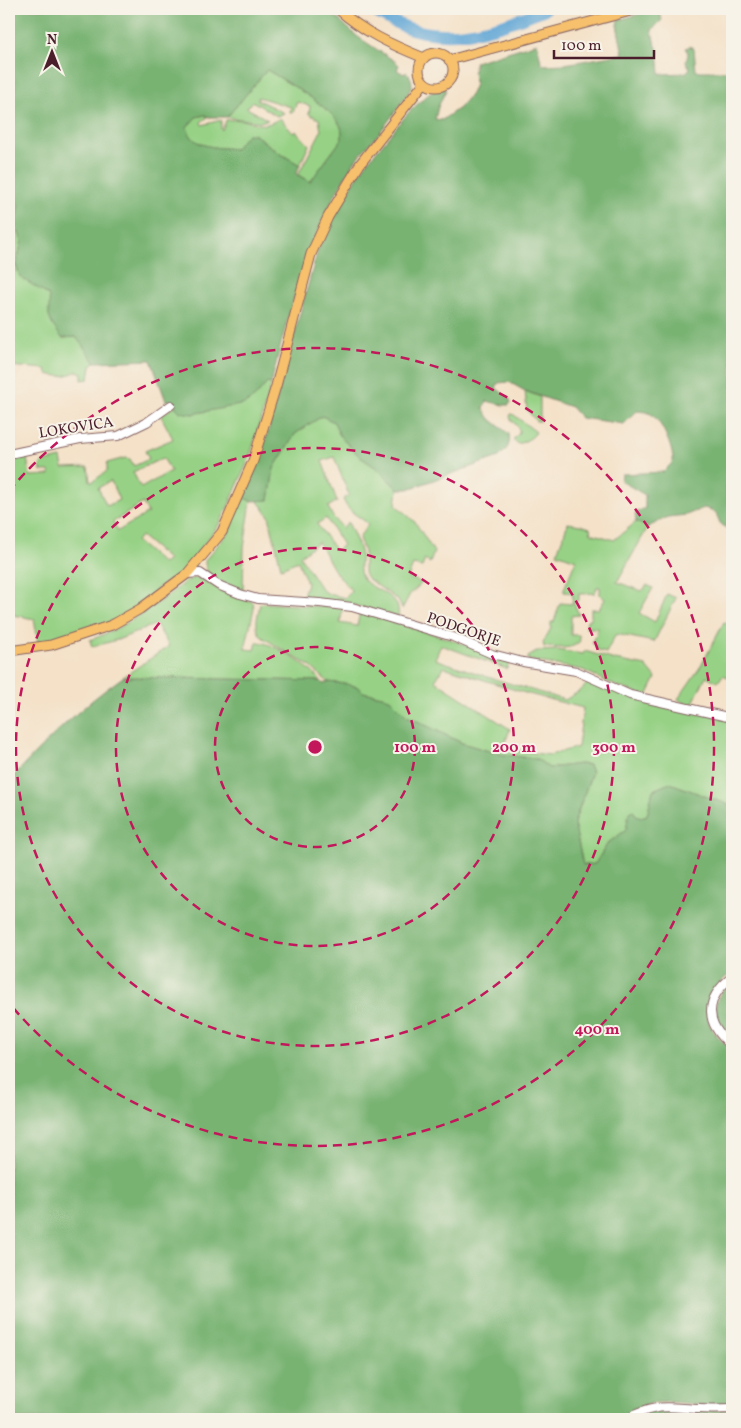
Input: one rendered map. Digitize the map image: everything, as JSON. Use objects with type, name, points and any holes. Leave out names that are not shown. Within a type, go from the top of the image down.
[{"type":"main road","points":[[338,9],[368,33],[424,58]]},
{"type":"main road","points":[[449,60],[638,9]]},
{"type":"main road","points":[[437,53],[445,55],[449,60],[452,72],[447,82],[436,87],[424,83],[419,75],[419,66],[424,58],[437,53]]},
{"type":"main road","points":[[9,651],[51,645],[112,625],[140,609],[187,574],[222,532],[253,461],[276,386],[312,254],[328,217],[360,164],[424,83]]},
{"type":"street","name":"LOKOVICA","points":[[9,454],[80,439],[118,436],[147,422],[171,405]]},
{"type":"street","name":"PODGORJE","points":[[187,574],[200,573],[218,585],[258,599],[352,607],[453,638],[492,654],[523,662],[576,670],[630,695],[732,718]]},
{"type":"street","points":[[732,977],[718,990],[711,1008],[711,1020],[720,1034],[732,1046]]},
{"type":"street","points":[[632,1419],[634,1414],[647,1409],[669,1406],[700,1409],[732,1409]]},
{"type":"green space","points":[[9,9],[327,9],[358,37],[396,62],[399,65],[397,70],[404,74],[406,72],[411,78],[412,87],[386,125],[357,158],[337,191],[324,217],[302,272],[271,384],[267,383],[255,397],[245,404],[192,414],[180,412],[170,400],[166,401],[151,360],[95,362],[76,337],[62,338],[50,319],[48,295],[20,277],[16,265],[22,241],[15,222],[19,205],[9,199]],"holes":[[[267,70],[319,104],[329,112],[341,127],[342,139],[310,182],[296,174],[300,165],[279,153],[254,134],[247,134],[235,149],[221,148],[206,146],[200,143],[194,139],[187,127],[196,117],[205,115],[208,117],[227,117]]]},
{"type":"green space","points":[[658,9],[662,20],[652,30],[658,50],[660,74],[686,73],[690,68],[686,62],[688,54],[686,48],[690,46],[694,49],[696,71],[732,71],[732,475],[728,482],[726,494],[732,505],[732,528],[727,529],[720,523],[716,513],[704,508],[686,515],[668,517],[648,527],[636,522],[635,513],[645,508],[645,495],[621,481],[622,474],[663,472],[673,462],[666,435],[654,416],[646,412],[637,411],[624,424],[581,418],[571,407],[525,391],[509,382],[498,383],[496,388],[509,398],[511,402],[509,405],[487,401],[483,408],[490,419],[509,434],[508,447],[499,457],[408,489],[398,489],[375,467],[360,457],[340,436],[334,422],[322,416],[295,434],[274,468],[269,500],[251,501],[242,497],[266,439],[318,250],[341,203],[365,165],[409,112],[430,93],[442,88],[446,90],[435,119],[442,120],[459,108],[471,94],[475,84],[473,73],[475,62],[537,43],[541,62],[544,65],[565,64],[623,54],[617,25],[618,20]]},
{"type":"green space","points":[[267,70],[319,104],[329,112],[341,127],[342,139],[310,182],[298,175],[321,131],[319,119],[309,114],[310,106],[297,102],[293,112],[290,112],[291,107],[258,97],[258,100],[284,113],[277,116],[252,101],[247,108],[268,120],[260,122],[227,117]]},
{"type":"green space","points":[[205,115],[208,117],[201,122],[202,125],[221,120],[222,130],[226,120],[265,124],[280,118],[293,133],[296,131],[309,145],[300,165],[279,153],[260,138],[243,140],[235,149],[206,146],[194,139],[187,127],[196,117]]},
{"type":"green space","points":[[9,199],[19,205],[15,222],[22,241],[16,265],[20,276],[48,295],[50,300],[49,315],[62,338],[76,337],[95,362],[91,366],[89,379],[82,380],[82,373],[77,371],[59,376],[47,374],[46,369],[9,366]]},
{"type":"green space","points":[[267,383],[271,384],[249,459],[228,507],[220,523],[187,567],[176,578],[169,580],[158,588],[142,604],[108,623],[50,641],[38,643],[34,619],[9,614],[9,471],[14,467],[12,460],[9,461],[9,456],[26,452],[30,476],[50,475],[49,471],[41,471],[40,465],[43,462],[61,458],[63,468],[88,467],[90,481],[92,482],[107,471],[107,463],[125,458],[130,459],[134,466],[149,459],[145,451],[173,439],[161,416],[174,406],[192,414],[255,397]],"holes":[[[163,458],[171,471],[141,488],[133,472]],[[111,481],[119,500],[107,506],[98,488]],[[143,503],[148,513],[118,531],[113,522]],[[141,536],[168,560],[163,564],[136,541]]]},
{"type":"green space","points":[[525,391],[540,397],[540,421],[536,421],[527,410]]},
{"type":"green space","points":[[511,414],[536,432],[535,434],[518,444],[514,441],[519,430],[510,417]]},
{"type":"green space","points":[[322,416],[334,422],[340,436],[360,457],[375,467],[398,489],[396,505],[415,522],[434,552],[430,563],[425,560],[422,567],[413,565],[408,577],[422,583],[410,594],[402,609],[398,600],[367,578],[364,573],[364,552],[359,538],[368,524],[345,504],[343,499],[349,495],[334,457],[322,461],[337,501],[328,507],[333,517],[343,528],[348,522],[360,551],[361,575],[370,585],[395,602],[398,609],[398,617],[341,602],[304,599],[302,598],[307,583],[298,561],[281,568],[269,516],[257,500],[269,500],[274,468],[295,434]],"holes":[[[326,518],[343,545],[336,551],[317,524]],[[318,542],[336,573],[351,590],[345,598],[322,590],[300,556]]]},
{"type":"green space","points":[[242,497],[251,501],[244,548],[243,593],[224,585],[208,573],[205,560],[229,532]]},
{"type":"green space","points":[[636,522],[648,527],[617,582],[642,591],[647,585],[653,588],[639,613],[655,622],[667,594],[676,598],[654,642],[616,634],[606,653],[596,650],[596,646],[592,643],[597,634],[597,628],[586,628],[587,620],[591,619],[591,609],[599,609],[605,599],[600,595],[600,587],[597,587],[595,593],[579,594],[579,600],[574,603],[579,615],[571,616],[571,635],[579,635],[580,641],[568,647],[544,647],[543,643],[551,628],[551,622],[554,622],[560,603],[572,604],[573,593],[564,592],[564,589],[576,560],[557,553],[568,523],[590,528],[591,533],[614,540]]},
{"type":"green space","points":[[194,578],[202,579],[221,591],[253,602],[254,608],[245,649],[255,650],[257,642],[273,646],[301,663],[321,681],[123,677],[169,646],[156,624],[120,639],[92,647],[90,640],[128,622],[152,607],[186,581]]},
{"type":"green space","points":[[260,604],[343,608],[340,623],[357,626],[360,612],[450,639],[509,662],[507,669],[441,645],[435,659],[565,700],[580,691],[592,679],[610,689],[732,720],[732,806],[670,783],[653,790],[647,815],[641,817],[636,815],[626,830],[608,843],[595,864],[583,865],[574,823],[592,772],[589,765],[580,764],[549,768],[537,759],[499,754],[462,743],[407,716],[391,700],[363,692],[358,687],[328,682],[311,667],[262,637],[257,625]],"holes":[[[444,667],[525,693],[583,708],[578,747],[550,755],[525,752],[504,746],[510,729],[435,681]]]},
{"type":"green space","points":[[724,622],[732,626],[732,679],[723,675],[718,682],[706,676],[692,705],[682,702],[678,699],[701,666]]},
{"type":"green space","points":[[557,650],[583,654],[585,651],[615,660],[646,666],[656,678],[647,696],[616,686],[583,670],[528,660],[528,657],[538,651]]},
{"type":"green space","points":[[123,677],[321,681],[323,684],[328,682],[346,684],[358,687],[363,692],[391,700],[407,716],[462,743],[499,754],[537,759],[549,768],[580,764],[589,765],[592,772],[574,823],[583,865],[595,864],[608,843],[626,830],[629,812],[633,810],[636,815],[641,817],[647,815],[653,790],[670,783],[732,806],[732,973],[715,989],[708,1003],[707,1011],[711,1027],[732,1050],[732,1405],[723,1407],[678,1402],[654,1403],[635,1410],[628,1419],[9,1419],[9,781],[63,726],[92,700]]},
{"type":"green space","points":[[732,981],[732,1040],[720,1025],[716,1010],[719,995]]},
{"type":"green space","points":[[732,1410],[732,1419],[636,1419],[647,1411]]},
{"type":"waterway","points":[[370,9],[392,21],[415,30],[449,34],[465,33],[498,26],[545,9]]}]
